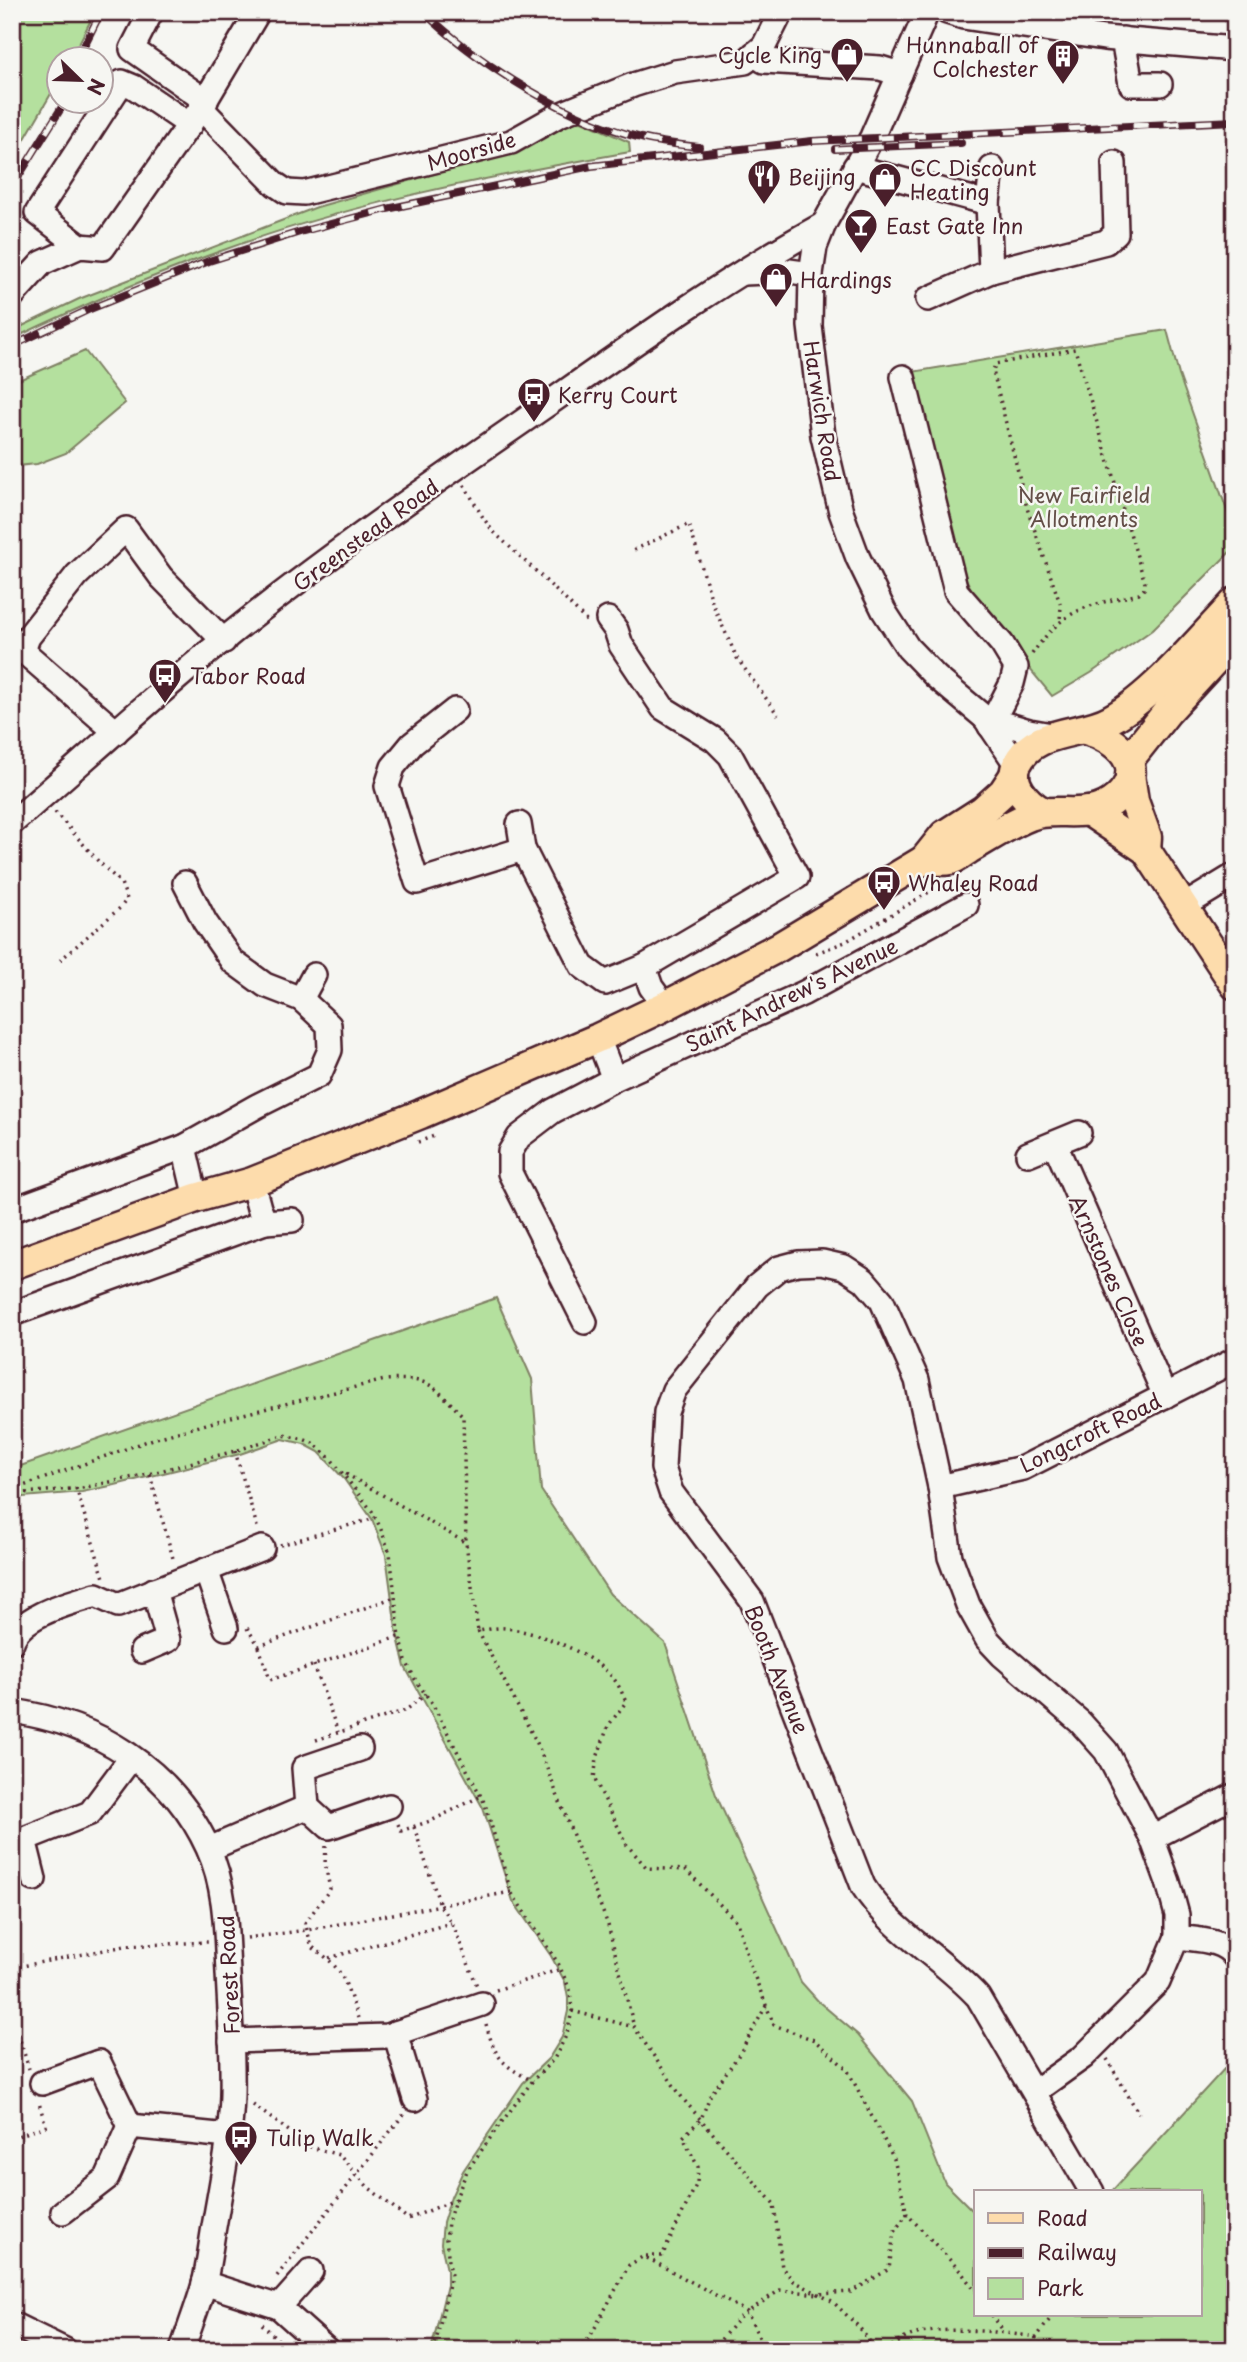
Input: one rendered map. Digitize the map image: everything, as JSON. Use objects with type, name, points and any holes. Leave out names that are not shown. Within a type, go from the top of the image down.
[{"type":"main road","points":[[12,1265],[196,1198],[252,1182],[421,1114],[598,1038],[779,947],[924,860],[944,835],[983,810],[1003,792],[1016,769],[1035,745],[1052,735],[1085,730],[1130,707],[1235,602]]},
{"type":"main road","points":[[1016,769],[1016,782],[1024,798],[1031,806],[1042,811],[1064,814],[1088,811],[1116,799],[1129,768],[1167,712],[1235,638]]},
{"type":"main road","points":[[1085,730],[1115,743],[1129,768],[1134,801],[1147,837],[1146,850]]},
{"type":"main road","points":[[924,860],[949,861],[1016,822],[1042,811]]},
{"type":"main road","points":[[1088,811],[1146,850],[1235,985]]},
{"type":"street","points":[[151,12],[132,49],[199,111]]},
{"type":"street","points":[[12,296],[42,263],[80,246],[103,248],[199,111],[258,12]]},
{"type":"street","points":[[781,12],[764,46],[754,54],[764,61],[880,68],[900,74]]},
{"type":"street","name":"Harwich Road","points":[[927,12],[872,137],[824,224],[815,247],[811,274],[810,326],[823,436],[841,512],[858,558],[884,611],[908,648],[936,677],[989,721],[1016,769]]},
{"type":"street","points":[[947,12],[963,17],[993,17],[1123,39],[1235,48]]},
{"type":"street","points":[[1123,39],[1131,84],[1160,84]]},
{"type":"street","name":"Moorside","points":[[199,111],[275,184],[287,192],[304,194],[511,142],[559,115],[621,89],[675,72],[745,62],[754,54]]},
{"type":"street","points":[[80,246],[37,213],[122,82],[199,111]]},
{"type":"street","points":[[929,299],[991,271],[1106,242],[1116,233],[1114,163]]},
{"type":"street","points":[[855,167],[988,203]]},
{"type":"street","points":[[991,271],[988,203],[992,168]]},
{"type":"street","name":"Greenstead Road","points":[[12,823],[265,607],[453,470],[696,300],[824,224]]},
{"type":"street","name":"Greenstead Road","points":[[739,274],[789,271],[811,274]]},
{"type":"street","points":[[902,377],[956,591],[1002,644],[1016,667],[1012,683],[989,721]]},
{"type":"street","points":[[116,732],[21,637],[77,575],[126,528],[160,577],[224,641]]},
{"type":"street","points":[[519,824],[523,849],[582,966],[605,983],[644,967],[797,877],[730,755],[715,740],[663,708],[611,626]]},
{"type":"street","points":[[454,710],[412,744],[393,767],[387,786],[417,882],[523,849]]},
{"type":"street","name":"Harwich Road","points":[[989,721],[1052,735]]},
{"type":"street","points":[[1184,906],[1235,875]]},
{"type":"street","points":[[12,1210],[184,1147],[319,1075],[330,1050],[329,1025],[301,999],[265,985],[232,961],[205,922],[185,883]]},
{"type":"street","name":"Saint Andrew's Avenue","points":[[585,1322],[510,1172],[510,1152],[519,1137],[553,1111],[614,1079],[804,993],[966,905]]},
{"type":"street","points":[[644,967],[651,988],[665,1006]]},
{"type":"street","points":[[301,999],[314,975]]},
{"type":"street","points":[[598,1038],[614,1079]]},
{"type":"street","points":[[1028,1154],[1079,1133]]},
{"type":"street","name":"Arnstones Close","points":[[1055,1144],[1165,1396]]},
{"type":"street","points":[[184,1147],[196,1198]]},
{"type":"street","points":[[252,1182],[258,1208],[265,1222]]},
{"type":"street","points":[[12,1314],[265,1222],[292,1220]]},
{"type":"street","name":"Booth Avenue","points":[[1091,2190],[978,1997],[957,1975],[910,1939],[876,1906],[863,1886],[752,1601],[671,1492],[663,1468],[666,1412],[674,1390],[757,1286],[779,1268],[798,1263],[822,1262],[844,1267],[864,1280],[882,1301],[918,1380],[940,1487],[950,1557],[968,1605],[987,1639],[1018,1671],[1080,1722],[1106,1752],[1153,1838],[1177,1915],[1177,1937]]},
{"type":"street","name":"Longcroft Road","points":[[940,1487],[1023,1468],[1235,1360]]},
{"type":"street","points":[[15,1630],[38,1616],[90,1597],[101,1596],[118,1605],[262,1548]]},
{"type":"street","points":[[206,1570],[226,1628]]},
{"type":"street","points":[[142,1651],[168,1640],[153,1590]]},
{"type":"street","name":"Forest Road","points":[[12,1711],[43,1715],[72,1724],[105,1740],[159,1776],[188,1812],[209,1849],[223,1896],[232,2040],[232,2098],[204,2283],[182,2350]]},
{"type":"street","points":[[360,1749],[304,1768],[306,1807],[329,1827],[389,1806]]},
{"type":"street","points":[[34,1879],[24,1839],[90,1813],[131,1758]]},
{"type":"street","points":[[1153,1838],[1235,1795]]},
{"type":"street","points":[[209,1849],[306,1807]]},
{"type":"street","points":[[1034,2091],[1083,2057],[1158,1982],[1177,1937],[1218,1944],[1231,1951],[1235,1957]]},
{"type":"street","points":[[232,2040],[394,2033],[481,2000]]},
{"type":"street","points":[[394,2033],[415,2099]]},
{"type":"street","points":[[42,2083],[99,2062],[130,2126],[107,2178],[62,2211]]},
{"type":"street","points":[[130,2126],[228,2136]]},
{"type":"street","points":[[271,2304],[311,2271]]},
{"type":"street","points":[[204,2283],[271,2304],[327,2350]]},
{"type":"street","points":[[12,2324],[65,2350]]},
{"type":"path","points":[[1012,683],[1038,645],[1060,620],[1086,606],[1139,594],[1144,589],[1145,583],[1075,349],[995,364],[993,371],[1027,508],[1061,606],[1060,620]]},
{"type":"path","points":[[453,470],[483,517],[522,561],[569,604],[611,626]]},
{"type":"path","points":[[634,550],[689,524],[713,605],[737,658],[778,715]]},
{"type":"path","points":[[42,797],[121,883],[127,899],[57,964]]},
{"type":"path","points":[[12,1490],[153,1439],[235,1416],[385,1380],[410,1378],[430,1383],[463,1416],[466,1543],[478,1631],[537,1742],[608,1926],[634,2026],[683,2099],[774,2204],[782,2268],[794,2281],[832,2301],[876,2350]]},
{"type":"path","points":[[235,1451],[262,1548],[289,1544],[375,1518]]},
{"type":"path","points":[[344,1473],[466,1543]]},
{"type":"path","points":[[150,1474],[179,1581]]},
{"type":"path","points":[[76,1488],[106,1586],[101,1596]]},
{"type":"path","points":[[259,1646],[395,1597]]},
{"type":"path","points":[[226,1628],[247,1627],[259,1646],[270,1680],[401,1636]]},
{"type":"path","points":[[478,1631],[503,1628],[573,1649],[611,1675],[619,1685],[625,1702],[608,1726],[597,1758],[594,1778],[627,1845],[647,1868],[686,1870],[737,1922],[750,1965],[774,2025],[814,2040],[847,2069],[894,2159],[907,2214],[974,2289]]},
{"type":"path","points":[[314,1664],[338,1732]]},
{"type":"path","points":[[389,1806],[401,1831],[481,1796]]},
{"type":"path","points":[[329,1827],[324,1864],[330,1889],[305,1923],[312,1947],[329,1958],[339,1969],[364,2036]]},
{"type":"path","points":[[414,1827],[440,1905],[451,1923],[481,2000],[496,2056],[533,2081]]},
{"type":"path","points":[[12,1968],[125,1946],[226,1941],[307,1930],[511,1892]]},
{"type":"path","points":[[329,1958],[451,1923]]},
{"type":"path","points":[[481,2000],[561,1969]]},
{"type":"path","points":[[578,2350],[591,2335],[629,2265],[644,2256],[662,2256],[697,2183],[698,2167],[683,2137],[701,2119],[709,2095],[740,2053],[766,2006]]},
{"type":"path","points":[[572,2011],[634,2026]]},
{"type":"path","points":[[1097,2042],[1139,2114]]},
{"type":"path","points":[[232,2098],[255,2106],[311,2147],[339,2155],[357,2176],[408,2219],[455,2200]]},
{"type":"path","points":[[271,2304],[267,2289],[415,2099]]},
{"type":"path","points":[[712,2350],[740,2318],[780,2290],[819,2294],[851,2292],[889,2269],[894,2232],[907,2214]]},
{"type":"path","points":[[644,2256],[747,2312],[765,2350]]},
{"type":"path","points":[[993,2316],[1004,2332]]},
{"type":"path","points":[[1027,2350],[1052,2316]]},
{"type":"path","points":[[886,2350],[911,2336],[951,2330],[1004,2332],[1035,2337],[1044,2350]]},
{"type":"green space","points":[[12,12],[95,12],[78,46],[46,46],[46,102],[12,161]]},
{"type":"green space","points":[[575,118],[629,142],[630,152],[474,181],[319,219],[166,272],[12,339],[12,331],[79,299],[317,207],[497,156]]},
{"type":"green space","name":"New Fairfield Allotments","points":[[1167,330],[1179,375],[1235,533],[1235,547],[1152,630],[1091,673],[1052,696],[983,612],[966,579],[912,372]]},
{"type":"green space","points":[[85,351],[125,403],[66,453],[37,464],[17,466],[12,472],[12,383]]},
{"type":"green space","points":[[496,1298],[532,1379],[541,1490],[610,1594],[665,1643],[716,1795],[801,1982],[819,2002],[858,2035],[912,2101],[945,2183],[974,2212],[974,2316],[1202,2316],[1202,2190],[1113,2190],[1235,2060],[1235,2350],[431,2350],[447,2285],[447,2270],[441,2244],[443,2223],[451,2197],[463,2171],[523,2083],[549,2058],[562,2037],[568,1998],[565,1982],[551,1956],[513,1901],[483,1808],[405,1667],[396,1629],[386,1555],[372,1519],[344,1479],[319,1452],[304,1444],[283,1439],[240,1454],[82,1492],[12,1498],[12,1469]]},
{"type":"railway","points":[[84,46],[101,12]]},
{"type":"railway","points":[[424,12],[446,32],[499,71],[557,105],[616,131],[699,147]]},
{"type":"railway","points":[[12,187],[56,116]]},
{"type":"railway","points":[[12,346],[90,309],[209,261],[300,232],[387,209],[591,166],[812,141],[1235,121]]},
{"type":"railway","points":[[835,149],[961,143]]},
{"type":"place","name":"Cycle King","points":[[847,84]]},
{"type":"place","name":"Hunnaball of Colchester","points":[[1063,86]]},
{"type":"place","name":"Beijing","points":[[764,206]]},
{"type":"place","name":"CC Discount Heating","points":[[885,209]]},
{"type":"place","name":"East Gate Inn","points":[[861,255]]},
{"type":"place","name":"Hardings","points":[[776,309]]},
{"type":"place","name":"Kerry Court","points":[[534,424]]},
{"type":"place","name":"Tabor Road","points":[[165,705]]},
{"type":"place","name":"Whaley Road","points":[[884,912]]},
{"type":"place","name":"Tulip Walk","points":[[241,2167]]}]
